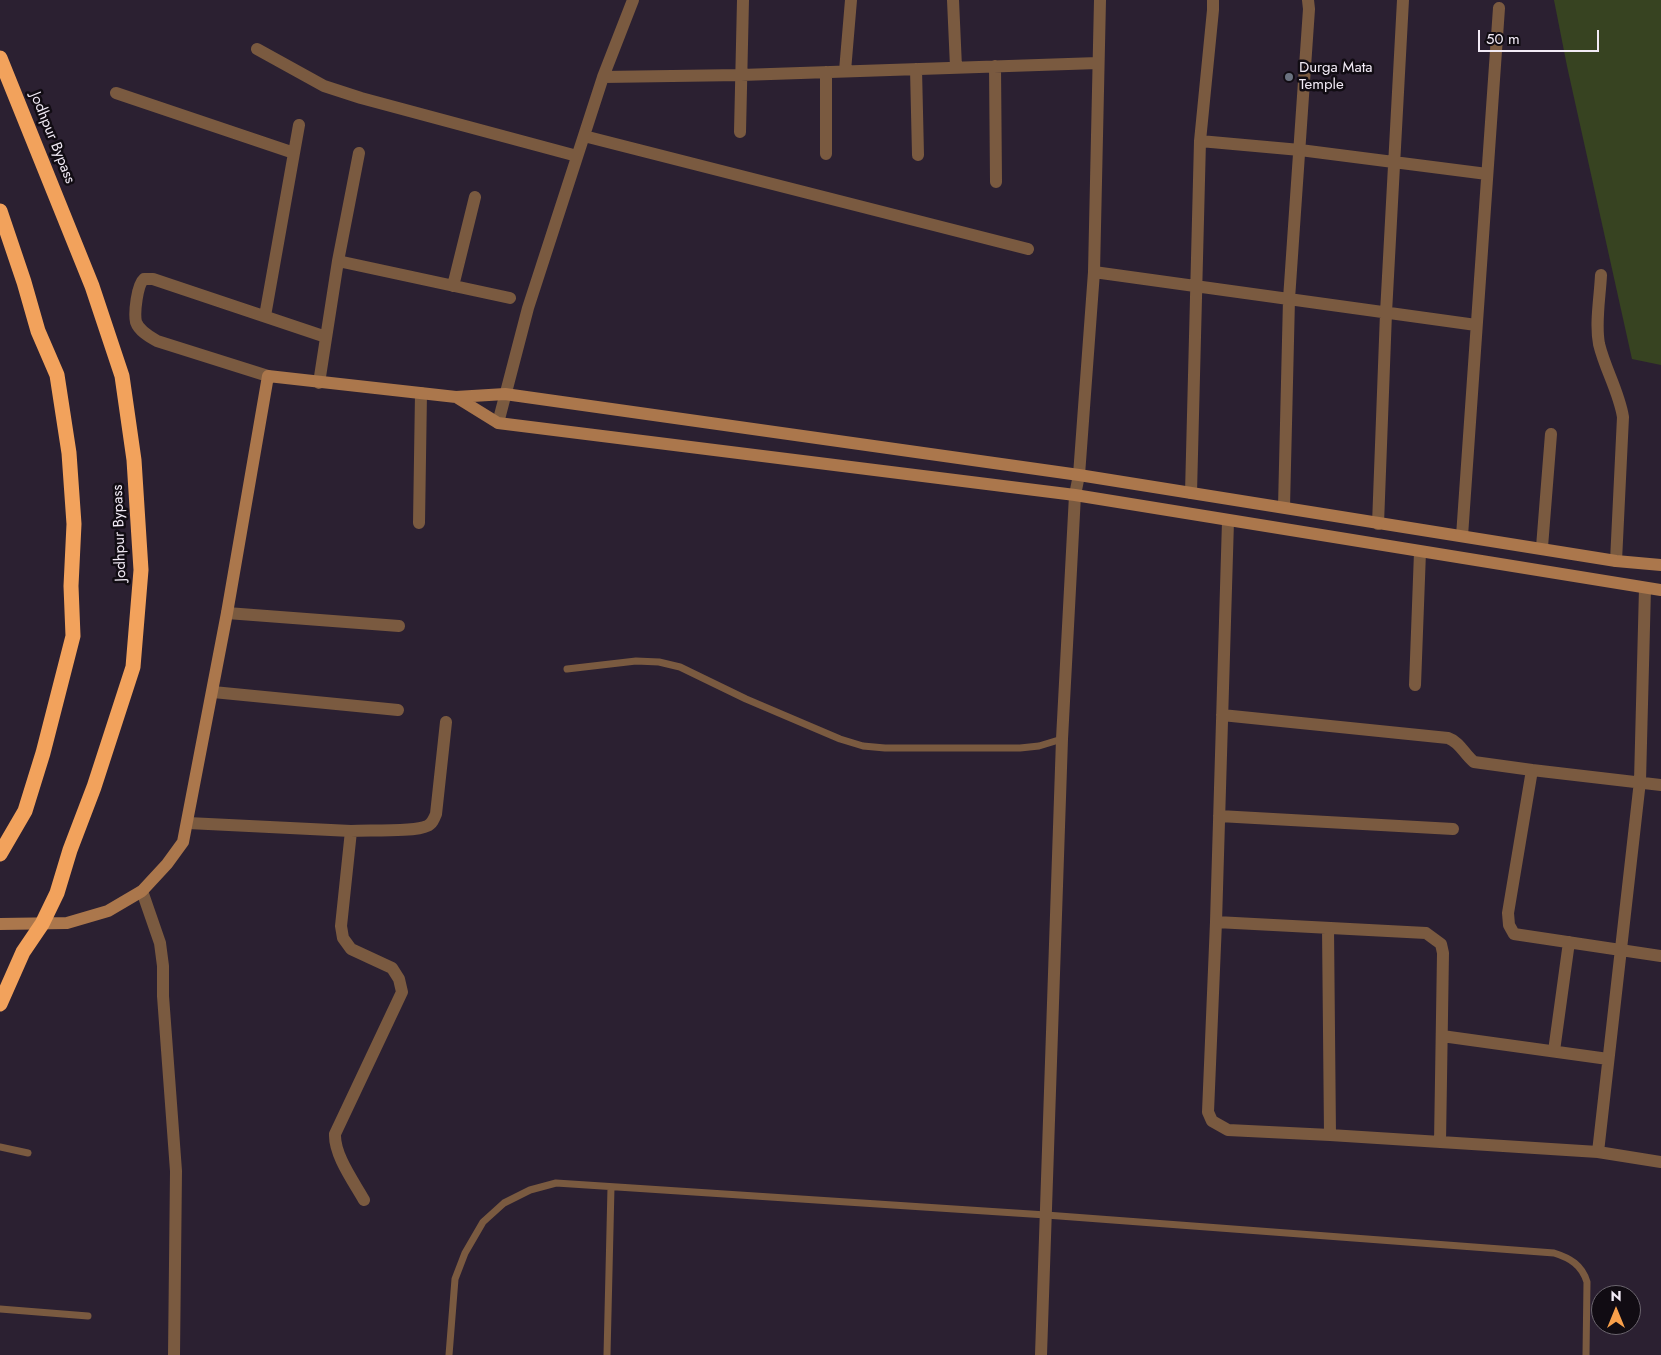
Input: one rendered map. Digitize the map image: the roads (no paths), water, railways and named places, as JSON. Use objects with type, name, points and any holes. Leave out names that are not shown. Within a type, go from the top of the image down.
[{"type":"highway","name":"Jodhpur Bypass","points":[[0,58],[92,286],[122,376],[134,460],[141,570],[133,667],[57,893],[42,924],[23,952],[0,1004]]},
{"type":"highway","points":[[0,211],[24,282],[38,332],[57,375],[69,453],[74,524],[70,586],[73,636],[43,753],[25,811],[0,854]]},
{"type":"main road","points":[[0,924],[67,924],[108,910],[142,891],[167,864],[183,842],[213,692],[268,376],[456,397],[505,394],[1079,475],[1616,561],[1661,565]]},
{"type":"main road","points":[[456,397],[498,423],[1075,495],[1661,590]]},
{"type":"street","points":[[498,423],[528,308],[603,77],[633,0]]},
{"type":"street","points":[[740,132],[740,74],[744,0]]},
{"type":"street","points":[[845,71],[851,0]]},
{"type":"street","points":[[952,0],[956,67]]},
{"type":"street","points":[[1041,1355],[1062,739],[1075,495],[1079,475],[1094,272],[1100,0]]},
{"type":"street","points":[[1191,493],[1200,141],[1213,0]]},
{"type":"street","points":[[1284,507],[1289,299],[1309,9],[1308,0]]},
{"type":"street","points":[[1378,524],[1386,313],[1403,0]]},
{"type":"street","points":[[1462,536],[1499,8]]},
{"type":"street","points":[[256,49],[324,86],[361,98],[577,156]]},
{"type":"street","points":[[603,77],[1098,63]]},
{"type":"street","points":[[994,66],[996,182]]},
{"type":"street","points":[[916,69],[918,154]]},
{"type":"street","points":[[826,72],[826,154]]},
{"type":"street","points":[[116,92],[294,153]]},
{"type":"street","points":[[265,316],[299,125]]},
{"type":"street","points":[[584,136],[1028,249]]},
{"type":"street","points":[[1200,141],[1300,150],[1487,174]]},
{"type":"street","points":[[319,383],[338,261],[359,153]]},
{"type":"street","points":[[453,286],[475,197]]},
{"type":"street","points":[[338,261],[510,298]]},
{"type":"street","points":[[1094,272],[1476,325]]},
{"type":"street","points":[[1601,275],[1599,341],[1624,417],[1616,561]]},
{"type":"street","points":[[268,376],[157,341],[148,335],[136,322],[140,283],[144,280],[153,280],[326,337]]},
{"type":"street","points":[[418,524],[421,393]]},
{"type":"street","points":[[1542,548],[1551,434]]},
{"type":"street","points":[[1228,520],[1216,922],[1208,1112],[1212,1121],[1228,1130],[1598,1152],[1661,1162]]},
{"type":"street","points":[[1415,685],[1420,552]]},
{"type":"street","points":[[1598,1152],[1640,781],[1645,588]]},
{"type":"street","points":[[227,613],[399,626]]},
{"type":"street","points":[[213,692],[398,710]]},
{"type":"street","points":[[1222,715],[1448,738],[1455,740],[1474,762],[1661,785]]},
{"type":"street","points":[[188,823],[352,830],[417,829],[428,826],[436,814],[446,722]]},
{"type":"street","points":[[1532,770],[1508,914],[1509,924],[1514,934],[1661,956]]},
{"type":"street","points":[[1219,816],[1452,829]]},
{"type":"street","points":[[352,830],[341,926],[343,938],[352,949],[392,968],[399,979],[402,992],[336,1134],[337,1151],[364,1200]]},
{"type":"street","points":[[142,891],[160,943],[163,966],[162,996],[176,1171],[174,1355]]},
{"type":"street","points":[[1216,922],[1426,933],[1441,944],[1443,953],[1440,1142]]},
{"type":"street","points":[[1328,928],[1330,1135]]},
{"type":"street","points":[[1554,1051],[1569,942]]},
{"type":"street","points":[[1442,1036],[1608,1059]]},
{"type":"lane","points":[[567,669],[636,661],[659,662],[680,667],[746,699],[840,739],[863,746],[885,748],[1020,748],[1040,746],[1062,739]]},
{"type":"lane","points":[[0,1147],[28,1153]]},
{"type":"lane","points":[[449,1355],[455,1279],[465,1253],[483,1222],[504,1203],[530,1190],[556,1183],[1046,1215],[1554,1253],[1569,1258],[1580,1267],[1587,1282],[1586,1355]]},
{"type":"lane","points":[[607,1355],[611,1187]]},
{"type":"lane","points":[[0,1309],[88,1316]]},
{"type":"place","name":"Durga Mata Temple","points":[[1289,77]]}]
